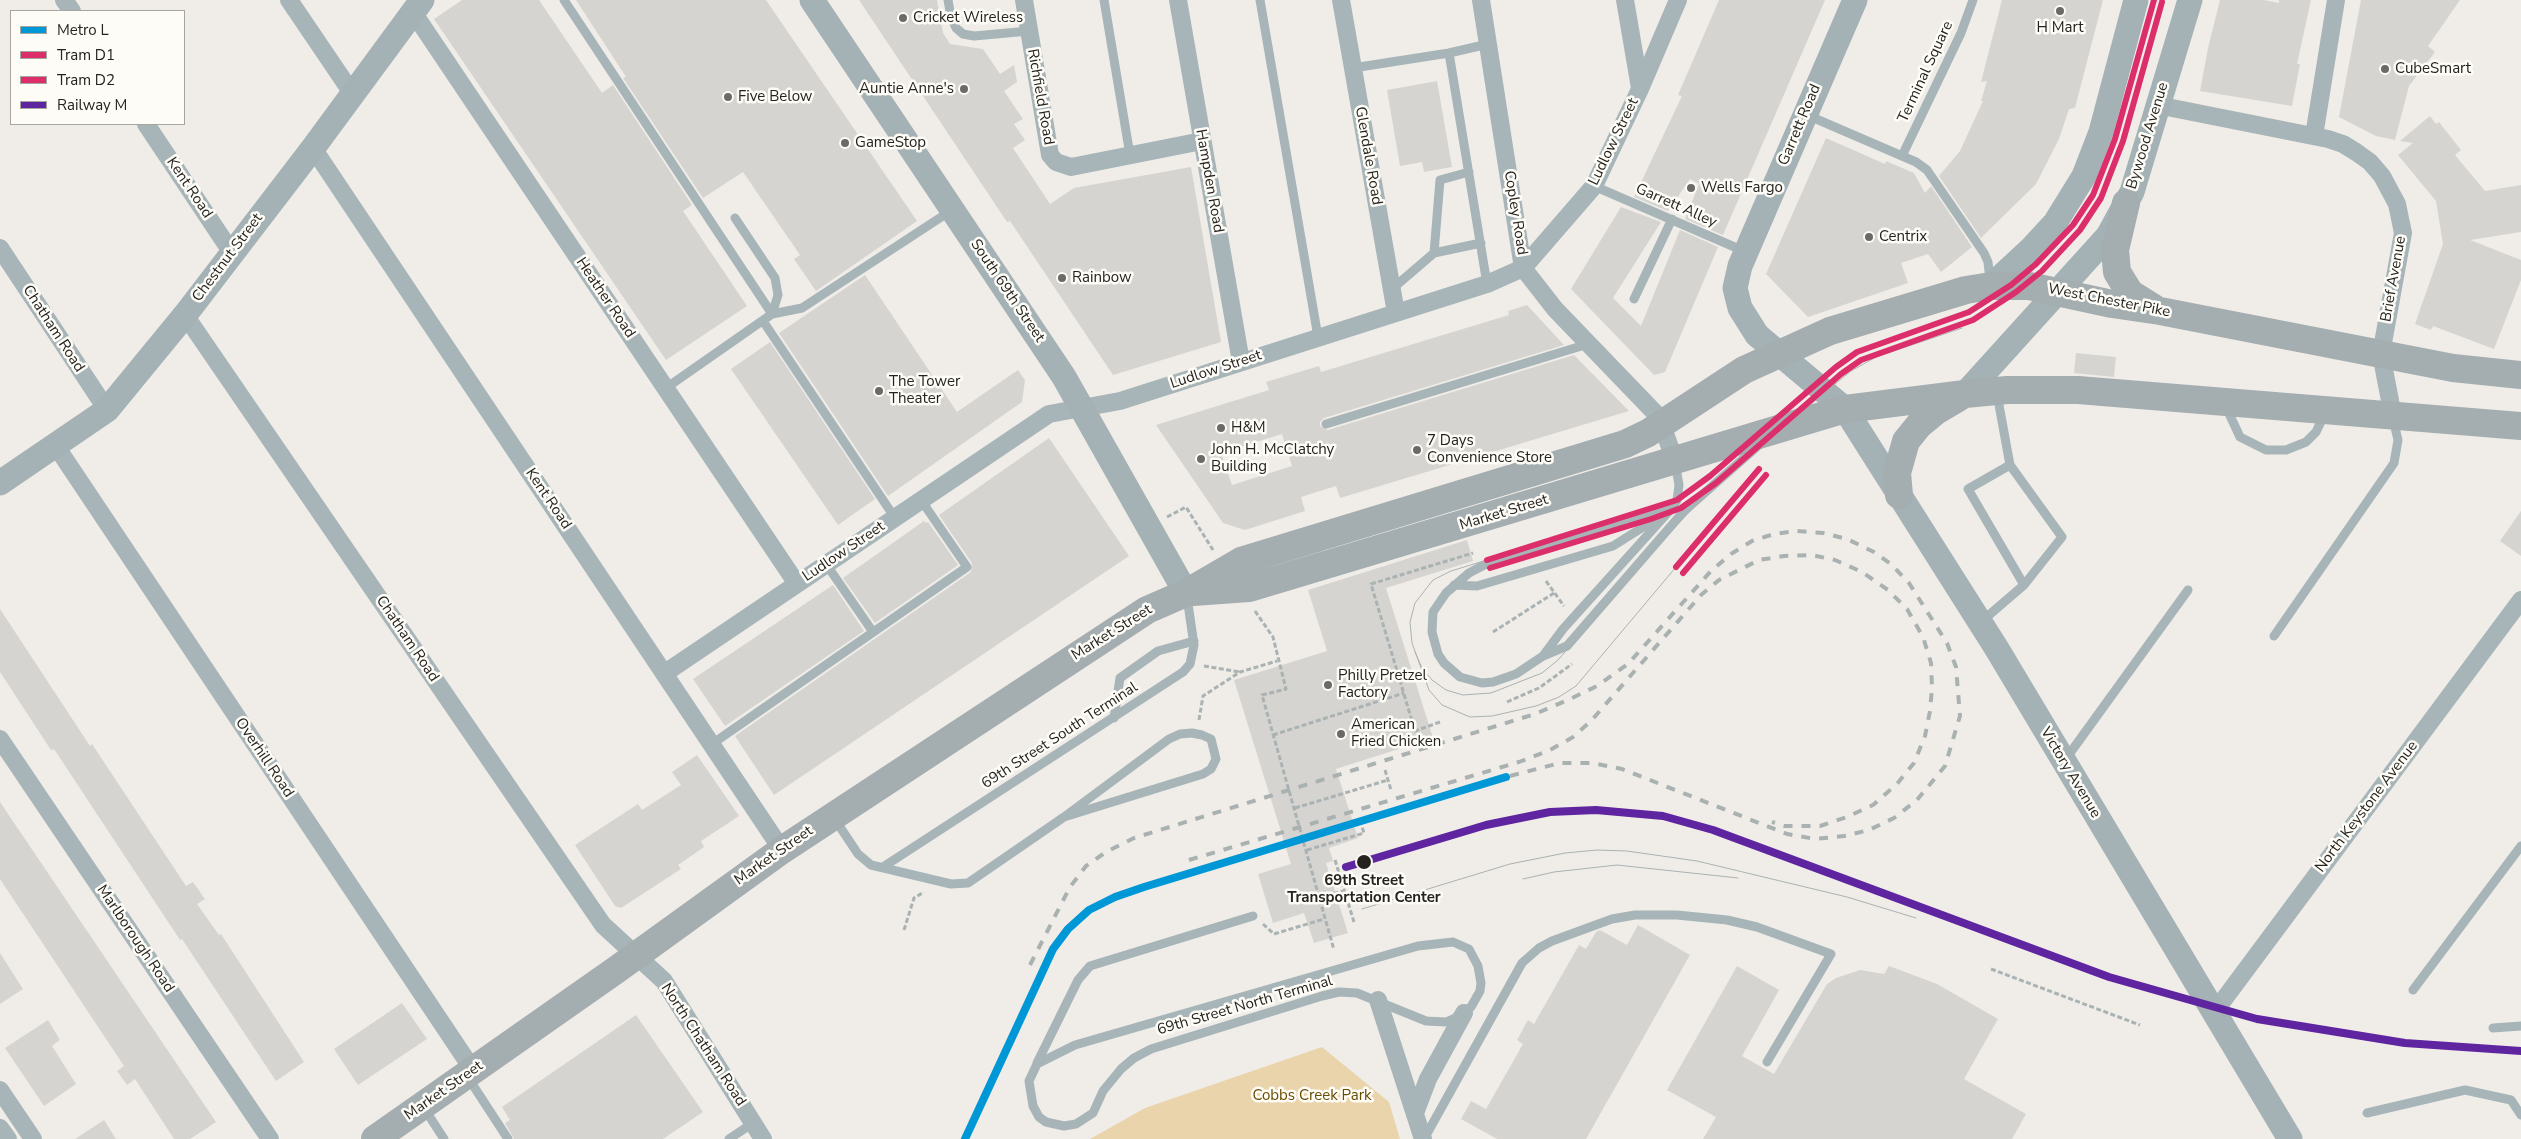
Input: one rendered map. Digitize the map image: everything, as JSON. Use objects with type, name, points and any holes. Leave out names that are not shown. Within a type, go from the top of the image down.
[{"type":"main road","points":[[2126,203],[2115,250],[2117,272],[2130,293],[2160,311]]},
{"type":"main road","name":"West Chester Pike","points":[[1662,424],[1744,370],[1830,331],[1942,296],[1991,286],[2029,286],[2112,304],[2160,311],[2453,368],[2521,375]]},
{"type":"main road","points":[[1675,462],[1845,409],[1997,391],[2078,390],[2521,426]]},
{"type":"main road","points":[[1899,495],[1897,473],[1906,441],[1919,425],[1936,411],[1965,394]]},
{"type":"main road","name":"Market Street","points":[[375,1139],[636,956],[782,850],[1147,610],[1186,593],[1241,561],[1615,448],[1637,439],[1662,424]]},
{"type":"main road","name":"Market Street","points":[[1186,593],[1249,588],[1675,462]]},
{"type":"street","points":[[289,0],[352,93]]},
{"type":"street","name":"South 69th Street","points":[[812,0],[1064,377],[1186,593]]},
{"type":"street","name":"Richfield Road","points":[[1024,0],[1050,154],[1056,162],[1071,167],[1202,141]]},
{"type":"street","name":"Hampden Road","points":[[1178,0],[1241,362]]},
{"type":"street","name":"Glendale Road","points":[[1341,0],[1396,313]]},
{"type":"street","name":"Copley Road","points":[[1481,0],[1523,268],[1555,309],[1648,404],[1662,424],[1675,462]]},
{"type":"street","points":[[1625,0],[1640,89]]},
{"type":"street","name":"Ludlow Street","points":[[665,673],[1042,419],[1056,412],[1120,401],[1487,284],[1523,268],[1594,186],[1640,89],[1678,0]]},
{"type":"street","name":"Garrett Road","points":[[1845,409],[1757,335],[1738,303],[1735,288],[1737,276],[1746,252],[1855,0]]},
{"type":"street","points":[[1991,286],[2054,223],[2084,176],[2101,132],[2136,0]]},
{"type":"street","name":"Bywood Avenue","points":[[1965,394],[2108,236],[2126,203],[2141,164],[2157,104],[2190,0]]},
{"type":"street","points":[[2314,136],[2336,0]]},
{"type":"street","name":"Chestnut Street","points":[[0,483],[107,410],[185,315],[313,148],[418,6]]},
{"type":"street","name":"Heather Road","points":[[418,6],[666,388],[797,584]]},
{"type":"street","name":"Brief Avenue","points":[[2157,104],[2314,136],[2343,144],[2370,162],[2392,190],[2399,211],[2403,233],[2402,247],[2381,354],[2393,416]]},
{"type":"street","name":"Kent Road","points":[[147,125],[232,253]]},
{"type":"street","name":"Kent Road","points":[[313,148],[782,850]]},
{"type":"street","name":"Chatham Road","points":[[0,248],[107,410]]},
{"type":"street","name":"Chatham Road","points":[[185,315],[603,925],[636,956]]},
{"type":"street","name":"Victory Avenue","points":[[1845,409],[1980,623],[2213,1014],[2290,1139]]},
{"type":"street","name":"Overhill Road","points":[[56,446],[470,1073]]},
{"type":"street","name":"North Keystone Avenue","points":[[2213,1014],[2521,600]]},
{"type":"street","name":"Marlborough Road","points":[[0,739],[270,1139]]},
{"type":"street","name":"North Chatham Road","points":[[636,956],[664,982],[763,1139]]},
{"type":"street","points":[[1378,1000],[1404,1088],[1415,1112],[1423,1139]]},
{"type":"street","points":[[1415,1112],[1428,1079],[1464,1013]]},
{"type":"street","points":[[0,1090],[33,1139]]},
{"type":"street","points":[[0,1128],[8,1139]]},
{"type":"lane","points":[[564,0],[772,314]]},
{"type":"lane","points":[[948,0],[950,17],[956,28],[963,34],[974,36],[1029,31]]},
{"type":"lane","points":[[1104,0],[1130,155]]},
{"type":"lane","points":[[1260,0],[1318,338]]},
{"type":"lane","name":"Terminal Square","points":[[1902,156],[1961,33],[1973,0]]},
{"type":"lane","points":[[1353,68],[1450,53],[1488,44]]},
{"type":"lane","points":[[1450,53],[1487,284]]},
{"type":"lane","points":[[1805,114],[1922,166],[1934,179],[1984,253],[1990,271],[1991,286]]},
{"type":"lane","points":[[1434,253],[1440,180],[1469,172]]},
{"type":"lane","name":"Garrett Alley","points":[[1594,186],[1746,252]]},
{"type":"lane","points":[[666,388],[772,314],[802,308],[952,210]]},
{"type":"lane","points":[[735,218],[775,278],[778,295],[772,314]]},
{"type":"lane","points":[[1634,299],[1672,219]]},
{"type":"lane","points":[[1392,289],[1434,253],[1481,243]]},
{"type":"lane","points":[[763,321],[894,518]]},
{"type":"lane","points":[[1326,424],[1589,344]]},
{"type":"lane","points":[[1980,623],[2024,585],[2062,537],[2010,465],[1997,391]]},
{"type":"lane","points":[[2224,402],[2240,437],[2266,450],[2286,450],[2306,442],[2316,432],[2326,410]]},
{"type":"lane","points":[[2274,636],[2394,463],[2398,440],[2393,416]]},
{"type":"lane","points":[[1672,508],[1488,563],[1469,573],[1454,585],[1437,604],[1431,621],[1434,644],[1438,654],[1451,671],[1471,681],[1493,682],[1516,674],[1543,656],[1567,646],[1684,511],[1775,431]]},
{"type":"lane","points":[[1543,656],[1560,633],[1672,508],[1677,500],[1679,485],[1675,462]]},
{"type":"lane","points":[[2010,465],[1968,489],[2024,585]]},
{"type":"lane","points":[[712,744],[966,567],[921,500]]},
{"type":"lane","points":[[1454,585],[1477,586],[1613,546],[1634,535],[1672,508]]},
{"type":"lane","points":[[826,564],[873,632]]},
{"type":"lane","points":[[2064,762],[2188,590]]},
{"type":"lane","points":[[1186,593],[1194,641],[1190,664]]},
{"type":"lane","points":[[1114,718],[1120,678],[1158,652],[1194,641]]},
{"type":"lane","name":"69th Street South Terminal","points":[[883,868],[1174,679],[1190,664]]},
{"type":"lane","points":[[832,816],[866,862],[883,868],[951,884],[968,882],[1064,817],[1169,738],[1180,734],[1196,734],[1211,740],[1216,759],[1211,769],[1203,774],[1064,817]]},
{"type":"lane","points":[[2413,990],[2521,846]]},
{"type":"lane","points":[[1423,1139],[1522,962],[1538,948],[1552,941],[1612,919],[1635,915],[1677,914],[1727,920],[1757,927],[1831,954],[1768,1062]]},
{"type":"lane","points":[[1037,1064],[1078,980],[1090,966],[1253,916]]},
{"type":"lane","name":"69th Street North Terminal","points":[[1453,942],[1462,944],[1469,950],[1478,966],[1480,991],[1464,1013],[1446,1022],[1426,1021],[1378,1000],[1348,992],[1322,996],[1151,1048],[1134,1058],[1112,1078],[1103,1091],[1093,1112],[1084,1119],[1064,1126],[1046,1122],[1039,1117],[1033,1106],[1029,1081],[1037,1064],[1075,1045],[1430,943],[1453,942]]},
{"type":"lane","points":[[2493,1028],[2521,1026]]},
{"type":"lane","points":[[470,1073],[508,1139]]},
{"type":"lane","points":[[2367,1113],[2465,1090],[2511,1100],[2521,1115]]},
{"type":"lane","points":[[423,1106],[444,1139]]},
{"type":"lane","points":[[729,1139],[753,1123]]},
{"type":"path","points":[[1186,507],[1197,525]]},
{"type":"path","points":[[1440,722],[1415,731],[1371,584],[1473,553]]},
{"type":"path","points":[[1541,574],[1564,607]]},
{"type":"path","points":[[1493,632],[1554,593]]},
{"type":"path","points":[[1273,637],[1277,661],[1286,689],[1262,695],[1334,950]]},
{"type":"path","points":[[1196,734],[1203,696],[1240,672],[1277,661]]},
{"type":"path","points":[[1190,664],[1240,672]]},
{"type":"path","points":[[1508,702],[1539,688],[1572,664]]},
{"type":"path","points":[[1273,735],[1404,693]]},
{"type":"path","points":[[1385,770],[1391,790]]},
{"type":"path","points":[[1295,808],[1388,780]]},
{"type":"path","points":[[1307,850],[1364,833],[1362,828]]},
{"type":"path","points":[[1335,860],[1354,922]]},
{"type":"path","points":[[904,930],[914,898],[940,881]]},
{"type":"path","points":[[1319,896],[1344,891]]},
{"type":"path","points":[[1253,916],[1274,934],[1324,919]]},
{"type":"path","points":[[1991,969],[2140,1025]]},
{"type":"green space","name":"Cobbs Creek Park","points":[[1322,1047],[1389,1102],[1400,1139],[1090,1139],[1145,1108]]},
{"type":"building","points":[[462,0],[539,0],[602,93],[613,85],[692,205],[683,211],[747,306],[666,360],[434,19]]},
{"type":"building","points":[[576,0],[766,0],[917,221],[816,291],[794,259],[800,255],[743,172],[703,198],[623,78],[626,77]]},
{"type":"building","points":[[859,0],[937,0],[943,33],[950,44],[983,49],[1000,74],[1014,65],[1017,82],[1004,91],[1023,119],[1014,124],[1025,140],[1013,148],[1050,204],[1074,188],[1191,167],[1221,342],[1113,375],[1010,221],[1007,222]]},
{"type":"building","points":[[1719,0],[1825,0],[1723,235],[1685,219],[1699,184],[1690,179],[1668,211],[1634,197],[1682,96],[1678,95]]},
{"type":"building","points":[[2002,0],[2103,0],[2075,108],[2069,109],[2059,139],[2036,184],[1981,238],[1939,176],[1960,151],[1983,101],[1981,101],[1987,81],[1981,82]]},
{"type":"building","points":[[2220,0],[2264,0],[2279,3],[2279,0],[2311,0],[2297,64],[2300,64],[2292,106],[2200,91]]},
{"type":"building","name":"CubeSmart","points":[[2361,0],[2460,0],[2428,46],[2435,52],[2409,86],[2395,140],[2376,136],[2339,117]]},
{"type":"building","points":[[1437,81],[1452,167],[1424,172],[1422,162],[1400,166],[1387,90]]},
{"type":"building","points":[[2430,116],[2436,124],[2439,122],[2461,150],[2455,155],[2485,191],[2521,185],[2521,232],[2470,240],[2521,260],[2521,280],[2494,349],[2433,326],[2431,330],[2415,324],[2443,244],[2436,201],[2398,155],[2413,143],[2400,141]]},
{"type":"building","name":"Centrix","points":[[1826,138],[1885,164],[1886,161],[1914,173],[1925,193],[1931,186],[1972,247],[1941,272],[1928,254],[1901,263],[1908,283],[1808,317],[1766,274]]},
{"type":"building","points":[[1621,207],[1661,222],[1613,298],[1641,326],[1680,230],[1718,247],[1665,372],[1654,375],[1571,289]]},
{"type":"building","name":"The Tower Theater","points":[[865,275],[957,412],[1018,370],[1025,380],[1022,402],[888,496],[779,333]]},
{"type":"building","points":[[1527,305],[1564,345],[1324,418],[1320,422],[1320,426],[1328,430],[1574,355],[1629,411],[1340,498],[1336,486],[1301,497],[1305,511],[1245,530],[1223,523],[1156,425],[1269,390],[1266,382],[1319,366],[1321,372],[1509,315],[1508,311]],"holes":[[[1282,434],[1292,466],[1232,485],[1221,453]]]},
{"type":"building","points":[[770,342],[875,499],[838,525],[731,369]]},
{"type":"building","points":[[2076,353],[2116,357],[2114,377],[2074,373]]},
{"type":"building","points":[[1049,438],[1129,556],[774,795],[735,736],[971,572],[972,563],[939,515]]},
{"type":"building","points":[[2521,511],[2521,556],[2500,541]]},
{"type":"building","points":[[924,521],[928,522],[958,565],[875,623],[843,578]]},
{"type":"building","name":"69th Street Transportation Center","points":[[1467,540],[1473,561],[1386,588],[1433,738],[1336,769],[1358,838],[1329,848],[1333,861],[1326,863],[1348,933],[1314,943],[1304,913],[1273,923],[1258,874],[1291,864],[1234,680],[1327,651],[1308,590]]},
{"type":"building","points":[[833,585],[864,631],[725,726],[693,679]]},
{"type":"building","points":[[0,609],[90,746],[92,744],[186,886],[193,882],[205,899],[197,904],[219,935],[221,934],[304,1062],[276,1081],[54,749],[51,750],[0,672]]},
{"type":"building","points":[[697,755],[739,816],[701,841],[704,847],[678,865],[681,869],[621,908],[615,906],[575,845],[638,804],[642,810],[681,785],[672,772]]},
{"type":"building","points":[[0,802],[216,1122],[190,1139],[174,1139],[135,1079],[127,1085],[117,1071],[124,1066],[0,879]]},
{"type":"building","points":[[1638,925],[1690,955],[1586,1139],[1497,1139],[1461,1119],[1471,1101],[1486,1109],[1523,1044],[1517,1040],[1528,1020],[1534,1024],[1579,945],[1586,949],[1596,932],[1600,930],[1627,945]]},
{"type":"building","points":[[0,953],[23,989],[0,1004]]},
{"type":"building","points":[[1737,966],[1779,990],[1742,1056],[1774,1074],[1827,984],[1836,978],[1860,970],[1884,974],[1889,966],[1937,984],[1998,1019],[1964,1079],[2026,1114],[2012,1139],[1703,1139],[1716,1117],[1667,1090]]},
{"type":"building","points":[[402,1003],[427,1039],[358,1085],[334,1049]]},
{"type":"building","points":[[636,1015],[703,1112],[663,1139],[514,1139],[505,1123],[510,1120],[502,1107]]},
{"type":"building","points":[[48,1020],[60,1040],[52,1046],[76,1084],[44,1106],[5,1048]]},
{"type":"building","points":[[104,1120],[116,1139],[75,1139]]},
{"type":"tram line","name":"D1","points":[[1487,560],[1677,500],[1710,476],[1836,367],[1857,352],[1969,312],[2011,285],[2036,264],[2073,225],[2093,195],[2115,139],[2154,0]]},
{"type":"tram line","name":"D2","points":[[1490,568],[1651,519],[1681,508],[1716,483],[1841,374],[1861,360],[1973,320],[2016,292],[2042,271],[2080,230],[2101,198],[2123,141],[2162,2]]},
{"type":"tram line","points":[[1415,652],[1422,668],[1432,680],[1446,690],[1463,695],[1491,693],[1542,673],[1558,660],[1655,548],[1696,505],[1825,392],[1851,371],[1876,357],[1962,328]]},
{"type":"tram line","name":"D1","points":[[1676,567],[1759,469]]},
{"type":"tram line","name":"D2","points":[[1683,573],[1766,475]]},
{"type":"tram line","points":[[1487,560],[1451,571],[1433,580],[1415,603],[1410,622],[1412,643],[1429,690],[1442,705],[1470,717],[1492,716],[1536,706],[1559,697],[1576,686],[1676,567]]},
{"type":"tram line","points":[[1362,909],[1510,864],[1565,853],[1597,850],[1627,851],[1697,861],[1847,897],[1916,918]]},
{"type":"tram line","points":[[1523,879],[1554,872],[1617,865],[1738,878]]},
{"type":"railway","points":[[1030,965],[1070,887],[1086,866],[1106,852],[1134,838],[1535,714],[1570,699],[1597,686],[1628,664],[1711,571],[1731,554],[1752,541],[1774,534],[1797,531],[1823,533],[1847,539],[1874,552],[1892,565],[1909,583],[1947,643],[1956,667],[1960,716],[1945,766],[1917,800],[1894,818],[1869,830],[1844,836],[1815,839],[1787,834],[1622,769],[1592,763],[1560,763],[1506,777]]},
{"type":"railway","points":[[1189,860],[1519,762],[1550,750],[1573,737],[1591,721],[1701,595],[1719,580],[1759,560],[1784,556],[1812,555],[1835,560],[1862,572],[1888,590],[1907,609],[1923,637],[1931,663],[1932,688],[1930,711],[1925,736],[1914,763],[1897,784],[1873,805],[1847,817],[1820,826],[1785,826],[1772,822]]},
{"type":"metro line","name":"L","points":[[965,1139],[1053,949],[1068,929],[1089,910],[1115,897],[1144,887],[1506,777]]},
{"type":"rail line","name":"M","points":[[1346,867],[1486,825],[1550,812],[1596,810],[1663,816],[1713,830],[2109,977],[2257,1019],[2405,1043],[2521,1051]]},
{"type":"place","name":"H Mart","points":[[2060,11]]},
{"type":"place","name":"Cricket Wireless","points":[[903,18]]},
{"type":"place","name":"CubeSmart","points":[[2385,69]]},
{"type":"place","name":"Auntie Anne's","points":[[964,89]]},
{"type":"place","name":"Five Below","points":[[728,97]]},
{"type":"place","name":"GameStop","points":[[845,143]]},
{"type":"place","name":"Wells Fargo","points":[[1691,188]]},
{"type":"place","name":"Centrix","points":[[1869,237]]},
{"type":"place","name":"Rainbow","points":[[1062,278]]},
{"type":"place","name":"The Tower Theater","points":[[879,391]]},
{"type":"place","name":"H&M","points":[[1221,428]]},
{"type":"place","name":"7 Days Convenience Store","points":[[1417,450]]},
{"type":"place","name":"John H. McClatchy Building","points":[[1201,459]]},
{"type":"place","name":"Philly Pretzel Factory","points":[[1328,685]]},
{"type":"place","name":"American Fried Chicken","points":[[1341,734]]},
{"type":"place","name":"69th Street Transportation Center","points":[[1364,862]]}]
